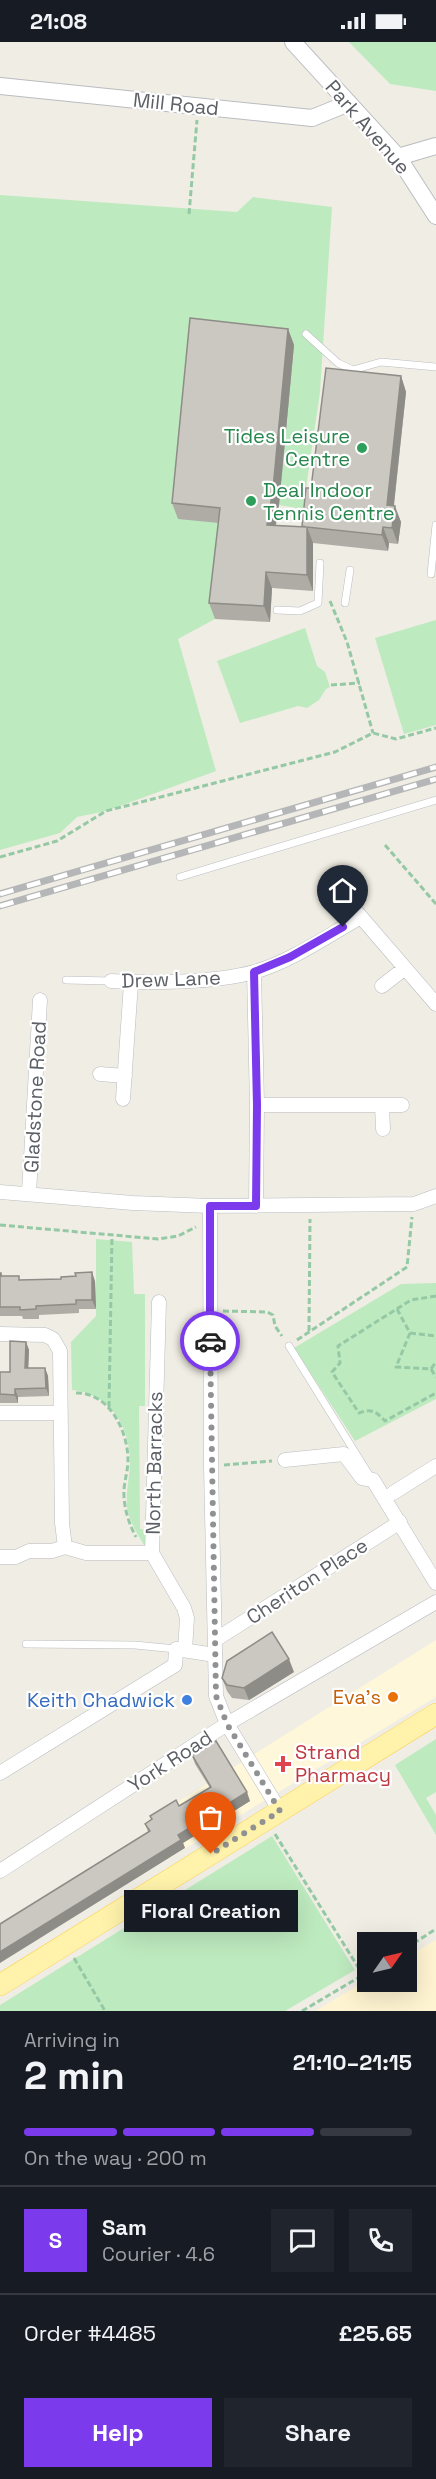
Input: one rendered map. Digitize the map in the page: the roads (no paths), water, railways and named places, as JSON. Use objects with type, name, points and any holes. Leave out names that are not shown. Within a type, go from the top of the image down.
[{"type":"main road","points":[[0,1985],[436,1714]]},
{"type":"street","name":"Park Avenue","points":[[293,42],[398,157],[436,216]]},
{"type":"street","name":"Mill Road","points":[[0,86],[312,118],[349,103]]},
{"type":"street","points":[[398,157],[436,146]]},
{"type":"street","points":[[342,895],[436,1004]]},
{"type":"street","name":"Drew Lane","points":[[111,981],[227,977],[254,972],[290,957],[361,917]]},
{"type":"street","points":[[382,986],[405,968]]},
{"type":"street","points":[[254,972],[257,1105],[256,1206]]},
{"type":"street","points":[[123,1099],[131,982]]},
{"type":"street","name":"Gladstone Road","points":[[29,1193],[40,1000]]},
{"type":"street","points":[[100,1074],[125,1076]]},
{"type":"street","points":[[257,1105],[402,1105]]},
{"type":"street","points":[[382,1105],[383,1129]]},
{"type":"street","name":"Gladstone Road","points":[[0,1192],[133,1203],[204,1206],[414,1204],[436,1196]]},
{"type":"street","points":[[204,1206],[209,1311],[216,1696],[227,1724],[273,1815]]},
{"type":"street","name":"North Barracks","points":[[159,1302],[152,1553],[184,1608],[187,1618],[181,1650]]},
{"type":"street","points":[[0,1334],[35,1334],[53,1339],[60,1351],[62,1523],[65,1547]]},
{"type":"street","points":[[0,1413],[61,1413]]},
{"type":"street","points":[[285,1460],[344,1454],[362,1478],[373,1480],[436,1583]]},
{"type":"street","points":[[393,1493],[436,1466]]},
{"type":"street","name":"Cheriton Place","points":[[214,1641],[400,1522]]},
{"type":"street","points":[[0,1557],[16,1557],[29,1551],[52,1551],[65,1547],[86,1553],[152,1553]]},
{"type":"street","name":"York Road","points":[[0,1871],[227,1724],[436,1602]]},
{"type":"street","points":[[0,1773],[175,1665],[181,1650],[215,1655]]},
{"type":"lane","points":[[306,334],[338,363],[353,370],[381,362],[436,367]]},
{"type":"lane","points":[[431,574],[436,525]]},
{"type":"lane","points":[[277,610],[300,611],[318,603],[320,563]]},
{"type":"lane","points":[[345,603],[351,570]]},
{"type":"lane","points":[[180,877],[436,800]]},
{"type":"lane","points":[[66,980],[111,981]]},
{"type":"lane","points":[[289,1346],[373,1480]]},
{"type":"lane","points":[[26,1644],[135,1645],[181,1650]]},
{"type":"railway","points":[[0,894],[436,767]]},
{"type":"railway","points":[[0,906],[436,779]]},
{"type":"place","name":"Tides Leisure Centre","points":[[362,448]]},
{"type":"place","name":"Deal Indoor Tennis Centre","points":[[251,501]]},
{"type":"place","name":"Eva's","points":[[393,1697]]},
{"type":"place","name":"Keith Chadwick","points":[[187,1700]]},
{"type":"place","name":"Strand Pharmacy","points":[[283,1764]]},
{"type":"place","name":"Floral Creation","points":[[211,1854]]}]
